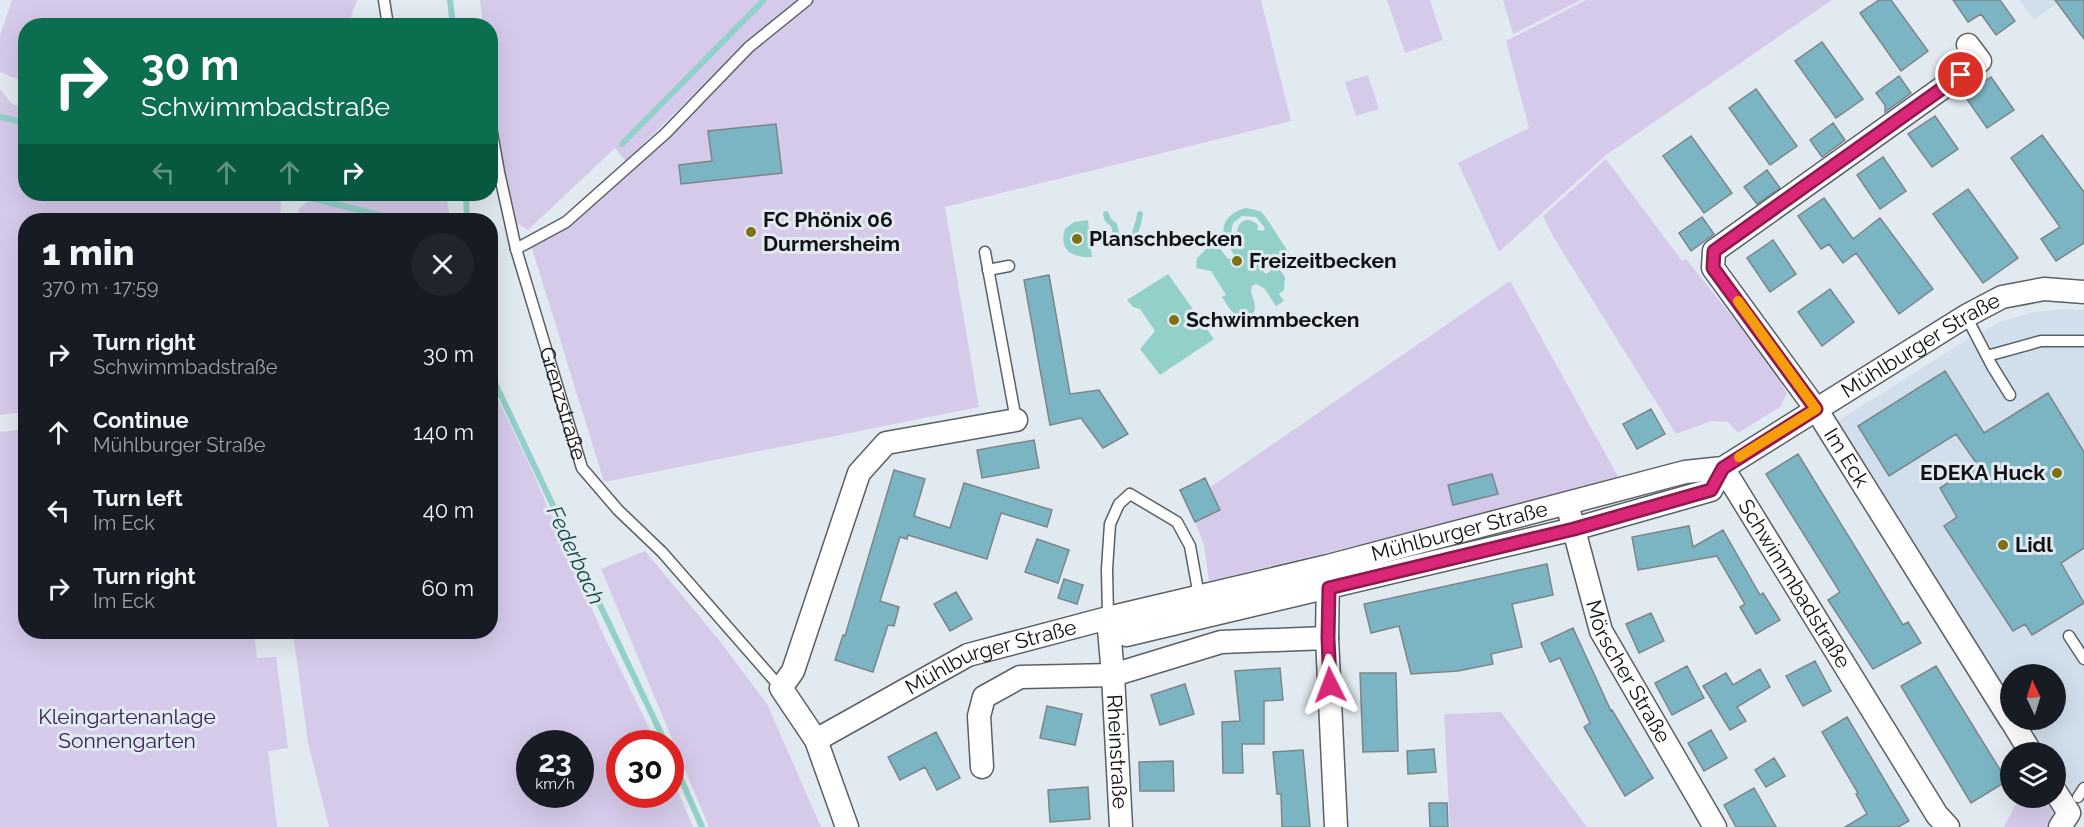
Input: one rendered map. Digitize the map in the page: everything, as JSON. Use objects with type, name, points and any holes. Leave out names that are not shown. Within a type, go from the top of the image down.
[{"type":"street","name":"Im Eck","points":[[1968,45],[1980,61],[1714,251],[1713,268],[1816,409],[2000,703]]},
{"type":"street","name":"Mühlburger Straße","points":[[816,740],[968,655],[1108,618],[1328,566],[1685,472],[1723,468],[1965,316],[2002,297],[2044,290],[2084,292]]},
{"type":"street","points":[[781,688],[793,671],[859,473],[886,443],[1016,420]]},
{"type":"street","name":"Schwimmbadstraße","points":[[1108,618],[1126,635],[1574,529],[1711,490],[1723,468],[1937,815],[1948,827]]},
{"type":"street","name":"Mörscher Straße","points":[[1566,504],[1601,631],[1715,827]]},
{"type":"street","points":[[1328,566],[1328,638],[1336,827]]},
{"type":"street","name":"Rheinstraße","points":[[1108,618],[1121,827]]},
{"type":"street","points":[[1113,675],[1221,642],[1328,638]]},
{"type":"street","name":"Rheinstraße","points":[[982,767],[979,716],[984,697],[1020,677],[1113,675]]},
{"type":"street","name":"Grenzstraße","points":[[781,688],[816,740],[847,827]]},
{"type":"lane","points":[[384,0],[387,18]]},
{"type":"lane","points":[[516,249],[566,222],[666,133],[749,47],[807,0]]},
{"type":"lane","name":"Grenzstraße","points":[[498,172],[516,249],[582,468],[618,510],[662,552],[781,688]]},
{"type":"lane","points":[[985,252],[1016,420]]},
{"type":"lane","points":[[988,270],[1009,266]]},
{"type":"lane","points":[[1965,316],[2010,395]]},
{"type":"lane","points":[[1987,356],[2041,341],[2084,341]]},
{"type":"lane","points":[[1108,618],[1107,568],[1110,524],[1119,504],[1130,494],[1177,522],[1190,546],[1199,596]]},
{"type":"lane","points":[[2069,636],[2084,659]]},
{"type":"shaded area","points":[[2019,0],[2062,0],[2034,20]]},
{"type":"shaded area","name":"Freizeitbecken","points":[[1246,208],[1260,211],[1289,253],[1263,271],[1266,274],[1277,266],[1285,277],[1284,290],[1279,294],[1284,301],[1276,306],[1264,288],[1256,284],[1251,290],[1255,305],[1253,314],[1242,317],[1228,306],[1222,297],[1226,295],[1211,271],[1196,268],[1197,258],[1214,241],[1228,259],[1234,257],[1225,240],[1224,228],[1231,215]],"holes":[[[1242,216],[1256,217],[1265,228],[1263,231],[1258,230],[1259,227],[1251,220],[1247,220],[1239,224],[1237,234],[1239,240],[1243,241],[1239,245],[1236,243],[1232,236],[1233,223]]]},
{"type":"shaded area","name":"Planschbecken","points":[[1088,220],[1092,257],[1069,252],[1064,243],[1065,229],[1074,222]]},
{"type":"shaded area","name":"Schwimmbecken","points":[[1168,274],[1214,339],[1160,375],[1140,349],[1155,331],[1140,309],[1133,307],[1127,300]]},
{"type":"shaded area","points":[[2063,309],[2084,310],[2084,780],[2074,794],[2066,789],[2066,742],[2035,742],[2028,730],[2066,730],[2066,664],[2000,664],[2000,685],[1838,421],[1963,342],[2001,321],[2034,312]]},
{"type":"green space","points":[[12,0],[357,0],[351,18],[18,18],[18,79],[0,72],[0,35]]},
{"type":"green space","points":[[480,0],[796,0],[757,32],[626,161],[615,148],[528,230],[516,223],[498,136],[498,18],[482,18]]},
{"type":"green space","name":"FC Phönix 06 Durmersheim","points":[[814,0],[1261,0],[1291,121],[945,207],[979,407],[604,482],[531,245],[574,220],[687,120],[705,97],[783,23]]},
{"type":"green space","points":[[1387,0],[1430,0],[1443,40],[1405,53]]},
{"type":"green space","points":[[1503,0],[1581,0],[1513,34]]},
{"type":"green space","points":[[1586,0],[1832,0],[1606,155],[1499,252],[1458,163],[1529,128],[1506,41]]},
{"type":"green space","points":[[1368,75],[1379,109],[1356,116],[1345,82]]},
{"type":"green space","points":[[0,89],[12,104],[18,106],[18,201],[281,201],[280,213],[18,213],[18,413],[0,415]]},
{"type":"green space","points":[[1606,159],[1682,261],[1686,259],[1766,359],[1787,393],[1780,407],[1738,433],[1728,422],[1712,421],[1676,434],[1554,238],[1543,216]]},
{"type":"green space","points":[[308,201],[447,201],[449,213],[298,213]]},
{"type":"green space","points":[[1510,281],[1621,482],[1209,581],[1204,545],[1195,522],[1219,510],[1209,488]]},
{"type":"green space","points":[[498,400],[530,466],[603,634],[650,730],[606,730],[606,808],[684,808],[684,806],[693,827],[329,827],[308,743],[294,639],[498,639]]},
{"type":"green space","name":"Kleingartenanlage Sonnengarten","points":[[18,430],[18,639],[255,639],[257,658],[276,657],[288,748],[268,751],[277,827],[0,827],[0,432]]},
{"type":"green space","points":[[645,551],[719,640],[767,704],[821,827],[709,827],[684,767],[684,730],[668,730],[601,569]]},
{"type":"green space","points":[[1501,712],[1587,827],[1450,827],[1444,714]]},
{"type":"green space","points":[[2014,808],[2051,808],[2053,813],[2049,827],[2004,827]]},
{"type":"building","points":[[1879,0],[1891,0],[1928,51],[1901,71],[1860,13]]},
{"type":"building","points":[[1953,0],[2000,0],[2015,21],[1996,35],[1981,14],[1968,22]]},
{"type":"building","points":[[2055,0],[2084,0],[2084,39]]},
{"type":"building","points":[[1822,42],[1863,99],[1836,118],[1795,61]]},
{"type":"building","points":[[1899,76],[1911,93],[1885,112],[1885,105],[1876,93]]},
{"type":"building","points":[[1991,77],[2014,110],[1987,128],[1964,95]]},
{"type":"building","points":[[1756,89],[1797,146],[1770,165],[1729,108]]},
{"type":"building","points":[[1935,116],[1958,149],[1932,167],[1908,134]]},
{"type":"building","points":[[1833,123],[1845,140],[1822,157],[1810,140]]},
{"type":"building","points":[[776,124],[782,173],[681,184],[679,165],[712,161],[708,131]]},
{"type":"building","points":[[2042,135],[2084,192],[2084,243],[2056,261],[2041,239],[2060,227],[2011,158]]},
{"type":"building","points":[[1691,136],[1732,193],[1704,213],[1663,156]]},
{"type":"building","points":[[1883,157],[1906,191],[1880,209],[1857,175]]},
{"type":"building","points":[[1767,170],[1780,188],[1757,204],[1744,187]]},
{"type":"building","points":[[1968,189],[2018,258],[1983,283],[1933,214]]},
{"type":"building","points":[[1824,198],[1853,239],[1880,218],[1933,289],[1899,314],[1856,253],[1843,263],[1829,244],[1821,249],[1798,216]]},
{"type":"building","points":[[1702,217],[1714,234],[1691,251],[1679,233]]},
{"type":"building","points":[[1773,240],[1796,274],[1770,292],[1747,258]]},
{"type":"building","points":[[1049,275],[1070,394],[1099,390],[1128,434],[1103,448],[1081,418],[1050,425],[1024,280]]},
{"type":"building","points":[[1830,289],[1854,322],[1822,346],[1798,312]]},
{"type":"building","points":[[1945,371],[1984,433],[2048,393],[2084,452],[2084,548],[2061,563],[2084,603],[2032,635],[2025,624],[2013,631],[1944,526],[1957,517],[1940,488],[1977,464],[1956,434],[1889,476],[1858,426]]},
{"type":"building","points":[[1651,409],[1665,434],[1637,449],[1623,424]]},
{"type":"building","points":[[1034,440],[1039,468],[982,478],[977,450]]},
{"type":"building","points":[[1798,454],[1903,625],[1908,622],[1921,643],[1873,669],[1828,600],[1840,592],[1766,474]]},
{"type":"building","points":[[894,470],[925,479],[914,516],[950,528],[964,483],[1052,510],[1047,527],[1001,513],[987,559],[908,535],[907,539],[900,537],[880,601],[899,607],[894,626],[888,625],[873,672],[835,660],[843,635],[845,636]]},
{"type":"building","points":[[1492,474],[1498,494],[1453,505],[1448,485]]},
{"type":"building","points":[[1205,478],[1220,510],[1195,522],[1180,490]]},
{"type":"building","points":[[1689,526],[1693,547],[1723,530],[1760,595],[1763,593],[1780,620],[1756,634],[1740,607],[1745,604],[1717,556],[1638,570],[1632,537]]},
{"type":"building","points":[[1037,539],[1069,550],[1058,583],[1025,572]]},
{"type":"building","points":[[1547,564],[1553,595],[1512,604],[1522,647],[1491,654],[1493,664],[1458,671],[1411,674],[1399,626],[1371,633],[1364,604]]},
{"type":"building","points":[[1064,579],[1083,585],[1077,604],[1058,598]]},
{"type":"building","points":[[956,592],[972,619],[950,631],[934,604]]},
{"type":"building","points":[[1651,613],[1664,641],[1639,653],[1626,624]]},
{"type":"building","points":[[1573,628],[1611,711],[1653,778],[1625,796],[1584,727],[1590,723],[1560,658],[1550,662],[1541,643]]},
{"type":"building","points":[[1815,661],[1831,691],[1803,706],[1786,676]]},
{"type":"building","points":[[1687,666],[1704,698],[1672,715],[1655,683]]},
{"type":"building","points":[[1936,666],[2000,770],[2000,785],[1971,803],[1901,686]]},
{"type":"building","points":[[1280,668],[1283,700],[1264,701],[1264,744],[1242,744],[1243,773],[1223,773],[1222,722],[1240,721],[1235,671]]},
{"type":"building","points":[[1760,669],[1770,687],[1737,707],[1746,721],[1730,730],[1703,686],[1726,673],[1733,685]]},
{"type":"building","points":[[1360,673],[1396,673],[1398,751],[1363,752]]},
{"type":"building","points":[[1185,684],[1194,714],[1160,725],[1151,695]]},
{"type":"building","points":[[1047,706],[1082,714],[1075,745],[1040,738]]},
{"type":"building","points":[[1847,717],[1909,821],[1898,827],[1845,827],[1867,814],[1856,794],[1858,793],[1822,732]]},
{"type":"building","points":[[1711,730],[1727,758],[1704,771],[1688,743]]},
{"type":"building","points":[[936,732],[960,778],[937,790],[925,767],[900,780],[888,757]]},
{"type":"building","points":[[1434,749],[1436,772],[1408,774],[1407,751]]},
{"type":"building","points":[[1303,750],[1310,827],[1282,827],[1281,794],[1277,794],[1273,752]]},
{"type":"building","points":[[1774,758],[1785,776],[1766,787],[1755,770]]},
{"type":"building","points":[[1173,761],[1174,791],[1140,791],[1139,762]]},
{"type":"building","points":[[1088,787],[1090,819],[1050,822],[1048,790]]},
{"type":"building","points":[[1754,788],[1776,827],[1736,827],[1724,805]]},
{"type":"building","points":[[1429,803],[1447,803],[1448,827],[1430,827]]},
{"type":"waterway","name":"Federbach","points":[[450,0],[452,18]]},
{"type":"waterway","points":[[622,144],[764,0]]},
{"type":"waterway","points":[[0,117],[18,121]]},
{"type":"waterway","points":[[323,201],[371,213]]},
{"type":"waterway","name":"Federbach","points":[[466,201],[467,213]]},
{"type":"waterway","points":[[1090,240],[1107,239],[1116,234],[1114,225],[1108,220],[1106,214]]},
{"type":"waterway","points":[[1111,237],[1119,246],[1129,244],[1140,214]]},
{"type":"waterway","name":"Federbach","points":[[498,389],[659,730]]},
{"type":"waterway","name":"Federbach","points":[[684,786],[702,827]]},
{"type":"slow traffic","points":[[1738,301],[1816,409],[1739,457]]},
{"type":"place","name":"FC Phönix 06 Durmersheim","points":[[751,232]]},
{"type":"place","name":"Planschbecken","points":[[1077,239]]},
{"type":"place","name":"Freizeitbecken","points":[[1237,261]]},
{"type":"place","name":"Schwimmbecken","points":[[1174,320]]},
{"type":"place","name":"EDEKA Huck","points":[[2057,473]]},
{"type":"place","name":"Lidl","points":[[2003,545]]},
{"type":"route","points":[[1330,685],[1329,588],[1574,529],[1711,490],[1723,468],[1816,409],[1713,268],[1714,251],[1961,75]]}]
